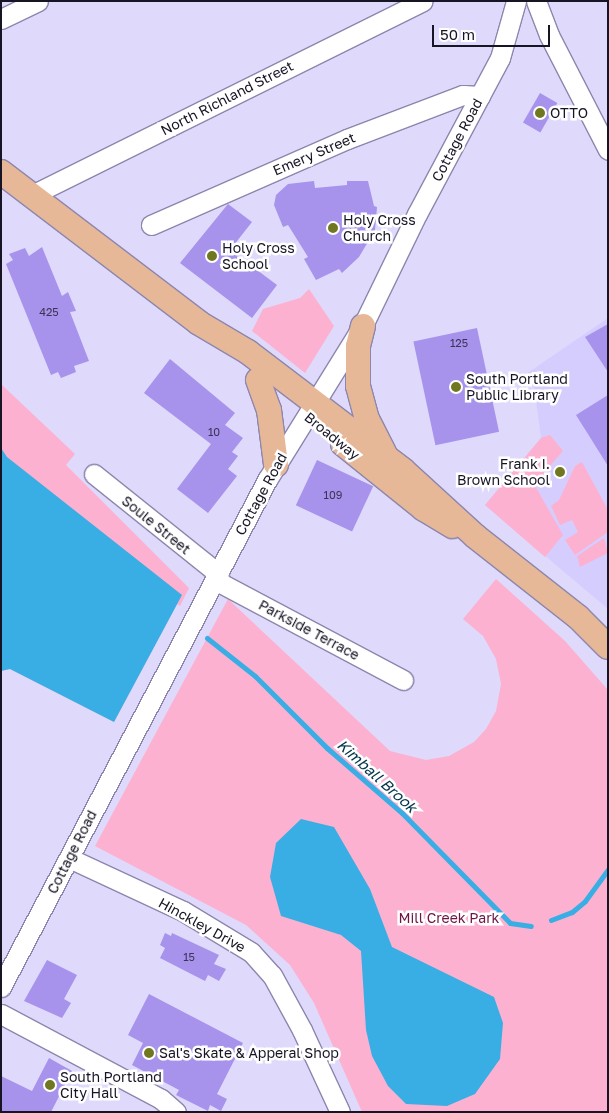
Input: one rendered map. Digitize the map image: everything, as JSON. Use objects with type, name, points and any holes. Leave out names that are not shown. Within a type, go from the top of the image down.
[{"type":"main road","name":"Broadway","points":[[1,172],[199,323],[258,380],[386,457],[447,508],[475,536],[578,617],[608,646]]},
{"type":"main road","name":"Broadway","points":[[199,323],[248,352],[424,509],[475,536]]},
{"type":"main road","points":[[363,326],[358,346],[358,386],[367,419],[386,457]]},
{"type":"main road","points":[[258,380],[269,410],[276,466]]},
{"type":"street","points":[[1,19],[38,1]]},
{"type":"street","name":"North Richland Street","points":[[32,195],[422,1]]},
{"type":"street","name":"Cottage Road","points":[[1,987],[276,466],[312,411],[363,326],[505,46],[516,1]]},
{"type":"street","points":[[536,1],[549,35],[607,146]]},
{"type":"street","name":"Emery Street","points":[[151,225],[347,139],[462,95],[480,96]]},
{"type":"street","name":"Soule Street","points":[[94,474],[217,577]]},
{"type":"street","name":"Parkside Terrace","points":[[217,577],[403,680]]},
{"type":"street","name":"Hinckley Drive","points":[[69,858],[183,911],[251,952],[272,975],[340,1112]]},
{"type":"street","points":[[1,1014],[161,1098],[176,1112]]},
{"type":"shaded area","name":"Frank I. Brown School","points":[[608,318],[608,609],[485,505],[541,438],[534,386],[526,374]]},
{"type":"green space","points":[[309,289],[334,326],[305,373],[252,331],[263,309],[300,298]]},
{"type":"green space","points":[[1,384],[75,454],[66,465],[189,588],[180,606],[177,604],[114,722],[10,669],[1,671]]},
{"type":"green space","points":[[550,435],[563,451],[534,484],[563,535],[545,557],[485,505],[541,438]]},
{"type":"green space","points":[[582,462],[608,510],[608,532],[575,555],[565,540],[578,532],[572,520],[560,525],[551,506],[559,500],[575,466]]},
{"type":"green space","points":[[604,538],[608,553],[580,567],[577,556]]},
{"type":"green space","name":"Mill Creek Park","points":[[496,579],[565,641],[608,690],[608,1112],[362,1112],[314,1003],[290,965],[246,925],[95,846],[228,599],[390,751],[426,760],[449,756],[474,742],[486,729],[496,711],[501,684],[496,659],[483,636],[463,619]]},
{"type":"water","points":[[1,448],[7,457],[182,595],[114,722],[10,669],[1,671]]},
{"type":"water","points":[[301,819],[334,827],[370,889],[392,947],[494,997],[503,1023],[500,1059],[475,1094],[447,1106],[406,1104],[388,1086],[372,1056],[366,1030],[361,951],[341,935],[281,916],[270,877],[276,843]]},
{"type":"building","name":"OTTO","points":[[540,93],[557,103],[540,132],[523,122]]},
{"type":"building","name":"Holy Cross Church","points":[[314,181],[315,188],[347,185],[347,181],[368,181],[374,206],[377,207],[375,230],[359,257],[342,273],[339,269],[316,280],[304,259],[308,257],[288,225],[283,227],[274,205],[276,195],[288,184]]},
{"type":"building","name":"Holy Cross School","points":[[228,204],[252,222],[230,250],[277,285],[252,318],[180,263]]},
{"type":"building","points":[[42,247],[62,296],[68,292],[76,311],[70,312],[89,361],[74,366],[76,372],[61,378],[58,372],[51,375],[6,264],[13,260],[9,254],[25,248],[29,256]]},
{"type":"building","points":[[608,324],[608,372],[585,337]]},
{"type":"building","name":"South Portland Public Library","points":[[477,328],[499,432],[435,445],[413,342]]},
{"type":"building","points":[[170,359],[235,413],[225,425],[243,438],[232,452],[238,456],[228,469],[237,476],[208,513],[177,489],[211,444],[144,393]]},
{"type":"building","points":[[608,395],[608,466],[576,415]]},
{"type":"building","points":[[317,460],[373,486],[352,532],[296,505]]},
{"type":"building","points":[[165,933],[171,936],[172,933],[219,955],[214,964],[226,969],[219,981],[208,975],[205,981],[160,958],[165,948],[160,945]]},
{"type":"building","points":[[47,960],[77,975],[64,999],[71,1003],[62,1018],[24,1001]]},
{"type":"building","points":[[149,994],[243,1043],[217,1094],[227,1099],[221,1111],[210,1105],[208,1111],[176,1095],[179,1090],[132,1065],[143,1043],[128,1035]]},
{"type":"building","name":"South Portland City Hall","points":[[49,1058],[72,1071],[51,1112],[1,1112],[1,1076],[32,1091]]},
{"type":"waterway","name":"Kimball Brook","points":[[207,638],[255,676],[327,748],[402,813],[510,923],[531,926]]},
{"type":"waterway","name":"Kimball Brook","points":[[551,920],[572,912],[585,901],[608,869]]},
{"type":"place","name":"OTTO","points":[[540,113]]},
{"type":"place","name":"Holy Cross Church","points":[[333,228]]},
{"type":"place","name":"Holy Cross School","points":[[212,256]]},
{"type":"place","name":"South Portland Public Library","points":[[456,387]]},
{"type":"place","name":"Frank I. Brown School","points":[[560,472]]},
{"type":"place","name":"Sal's Skate & Apperal Shop","points":[[149,1053]]},
{"type":"place","name":"South Portland City Hall","points":[[50,1085]]}]
